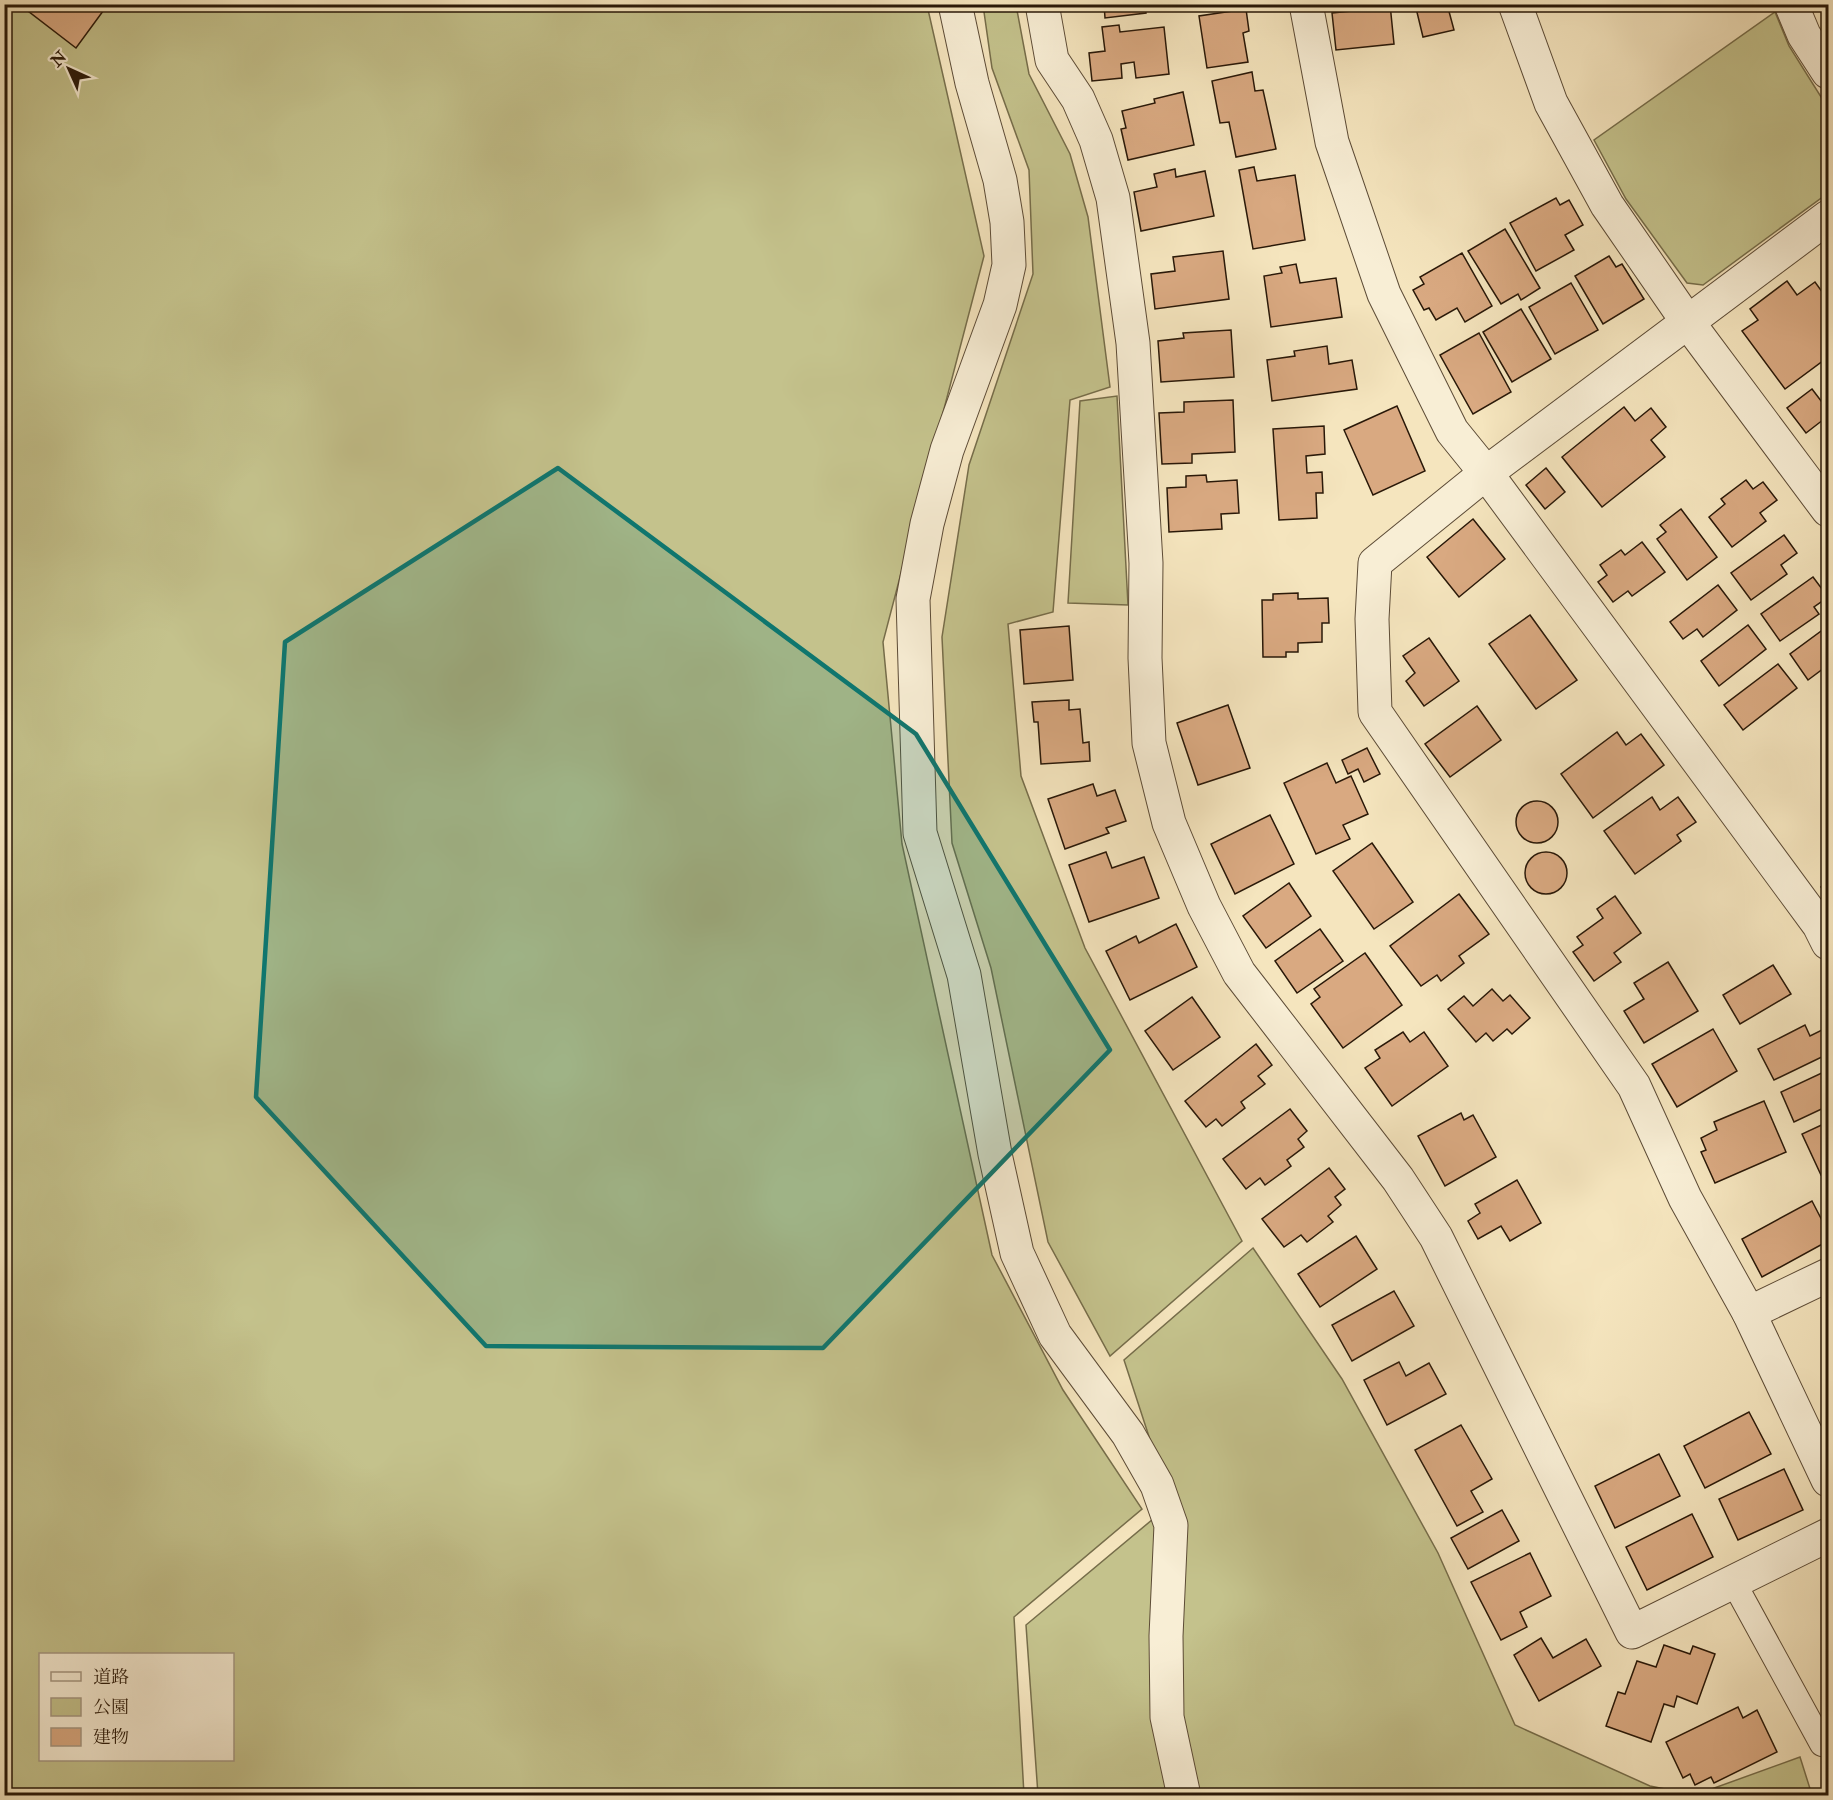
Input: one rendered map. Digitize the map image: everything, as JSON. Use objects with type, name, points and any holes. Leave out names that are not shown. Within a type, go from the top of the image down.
[{"type":"street","points":[[955,4],[972,83],[1000,180],[1007,222],[1009,265],[1000,305],[947,450],[927,524],[913,599],[920,833],[964,975],[995,1154],[1017,1253],[1055,1335],[1128,1434],[1157,1485],[1171,1525],[1166,1636],[1167,1717],[1184,1796]]},
{"type":"street","points":[[1042,4],[1052,60],[1078,99],[1096,140],[1113,198],[1133,342],[1146,562],[1145,658],[1149,743],[1169,823],[1204,906],[1239,973],[1398,1179],[1436,1237],[1632,1632],[1828,1535]]},
{"type":"street","points":[[1306,4],[1332,142],[1384,294],[1452,431],[1486,473],[1819,925],[1828,943]]},
{"type":"street","points":[[1515,4],[1551,104],[1607,205],[1687,321],[1828,510]]},
{"type":"street","points":[[1791,4],[1804,35],[1828,72]]},
{"type":"street","points":[[1828,217],[1486,473],[1376,563],[1372,619],[1375,712],[1634,1086],[1685,1198],[1749,1313],[1828,1480]]},
{"type":"street","points":[[1749,1313],[1828,1275]]},
{"type":"lane","points":[[1734,1583],[1822,1744]]},
{"type":"highlighted area","points":[[558,468],[916,734],[1110,1050],[823,1348],[486,1346],[256,1097],[285,642]]},
{"type":"green space","points":[[5,5],[927,5],[984,256],[883,642],[902,844],[992,1255],[1063,1390],[1142,1509],[1014,1617],[1024,1795],[5,1796]]},
{"type":"green space","points":[[983,5],[1016,5],[1029,74],[1070,154],[1088,217],[1110,387],[1070,400],[1053,612],[1008,624],[1021,776],[1085,948],[1242,1241],[1110,1356],[1048,1242],[991,968],[952,843],[942,637],[969,465],[1033,274],[1029,170],[992,68]]},
{"type":"green space","points":[[1775,12],[1789,46],[1828,108],[1828,193],[1703,285],[1687,283],[1626,199],[1594,140]]},
{"type":"green space","points":[[1117,396],[1128,605],[1068,603],[1080,401]]},
{"type":"green space","points":[[1253,1248],[1342,1379],[1438,1553],[1515,1725],[1650,1786],[1695,1795],[1038,1795],[1026,1625],[1171,1504],[1124,1360]]},
{"type":"green space","points":[[1800,1757],[1812,1795],[1695,1795]]},
{"type":"building","points":[[33,4],[103,4],[106,7],[76,48],[28,11]]},
{"type":"building","points":[[1104,4],[1145,4],[1146,13],[1105,18]]},
{"type":"building","points":[[1351,4],[1390,4],[1394,44],[1336,50],[1332,13],[1351,11]]},
{"type":"building","points":[[1415,4],[1447,4],[1454,30],[1423,37]]},
{"type":"building","points":[[1246,9],[1249,31],[1243,33],[1248,62],[1207,68],[1199,16]]},
{"type":"building","points":[[1119,25],[1120,32],[1164,27],[1169,74],[1136,78],[1134,62],[1121,64],[1122,78],[1092,81],[1089,53],[1105,51],[1102,27]]},
{"type":"building","points":[[1252,72],[1255,91],[1263,90],[1276,149],[1236,157],[1229,122],[1220,123],[1212,81]]},
{"type":"building","points":[[1183,92],[1194,145],[1128,160],[1121,129],[1126,128],[1122,111],[1155,103],[1154,99]]},
{"type":"building","points":[[1254,167],[1257,181],[1295,175],[1305,240],[1253,249],[1239,170]]},
{"type":"building","points":[[1175,169],[1176,177],[1205,171],[1214,216],[1141,231],[1134,192],[1157,187],[1154,174]]},
{"type":"building","points":[[1556,198],[1560,205],[1569,200],[1583,225],[1565,235],[1574,250],[1536,271],[1510,223]]},
{"type":"building","points":[[1505,229],[1540,288],[1521,300],[1518,294],[1501,304],[1468,251]]},
{"type":"building","points":[[1223,251],[1229,299],[1155,309],[1151,274],[1175,271],[1173,257]]},
{"type":"building","points":[[1462,253],[1492,306],[1465,322],[1457,308],[1436,320],[1429,308],[1424,310],[1413,290],[1424,284],[1420,277]]},
{"type":"building","points":[[1609,256],[1616,267],[1622,264],[1644,299],[1603,324],[1575,276]]},
{"type":"building","points":[[1296,264],[1300,283],[1336,278],[1342,317],[1271,327],[1264,276],[1282,273],[1280,267]]},
{"type":"building","points":[[1787,281],[1797,295],[1815,282],[1828,300],[1828,357],[1785,389],[1742,331],[1758,320],[1750,309]]},
{"type":"building","points":[[1571,283],[1598,330],[1555,354],[1529,307]]},
{"type":"building","points":[[1521,309],[1551,359],[1512,382],[1483,332]]},
{"type":"building","points":[[1231,330],[1234,377],[1161,382],[1158,341],[1184,338],[1183,333]]},
{"type":"building","points":[[1479,333],[1511,392],[1473,414],[1440,355]]},
{"type":"building","points":[[1327,346],[1329,364],[1352,360],[1357,389],[1272,401],[1267,360],[1295,356],[1294,351]]},
{"type":"building","points":[[1812,389],[1828,410],[1828,416],[1806,433],[1787,408]]},
{"type":"building","points":[[1233,400],[1235,452],[1192,454],[1192,463],[1162,464],[1159,413],[1184,412],[1184,402]]},
{"type":"building","points":[[1397,406],[1425,471],[1373,495],[1344,430]]},
{"type":"building","points":[[1624,407],[1635,421],[1651,408],[1666,427],[1651,440],[1665,457],[1602,507],[1562,457]]},
{"type":"building","points":[[1324,426],[1325,454],[1306,456],[1307,473],[1322,472],[1323,493],[1316,493],[1317,518],[1279,520],[1273,429]]},
{"type":"building","points":[[1546,468],[1565,492],[1545,509],[1526,485]]},
{"type":"building","points":[[1206,475],[1207,482],[1237,480],[1239,513],[1221,514],[1222,529],[1169,532],[1167,488],[1186,487],[1186,476]]},
{"type":"building","points":[[1746,480],[1753,489],[1763,482],[1777,500],[1760,513],[1766,521],[1732,547],[1709,517],[1725,504],[1721,499]]},
{"type":"building","points":[[1681,509],[1717,557],[1687,580],[1657,539],[1666,532],[1660,525]]},
{"type":"building","points":[[1473,519],[1505,559],[1459,597],[1427,557]]},
{"type":"building","points":[[1784,535],[1797,553],[1781,565],[1787,574],[1751,600],[1731,573]]},
{"type":"building","points":[[1642,542],[1665,572],[1632,596],[1628,591],[1613,602],[1598,582],[1607,575],[1600,565],[1621,550],[1625,555]]},
{"type":"building","points":[[1813,577],[1828,597],[1814,607],[1819,614],[1780,641],[1761,614]]},
{"type":"building","points":[[1718,585],[1737,610],[1703,637],[1697,629],[1683,639],[1670,622]]},
{"type":"building","points":[[1298,593],[1298,599],[1328,598],[1329,623],[1322,623],[1322,642],[1298,643],[1298,652],[1286,652],[1286,657],[1263,657],[1262,600],[1273,600],[1273,594]]},
{"type":"building","points":[[1530,615],[1577,680],[1536,709],[1489,644]]},
{"type":"building","points":[[1748,625],[1766,649],[1719,686],[1701,661]]},
{"type":"building","points":[[1069,626],[1073,680],[1024,684],[1020,630]]},
{"type":"building","points":[[1828,626],[1828,665],[1808,680],[1790,654]]},
{"type":"building","points":[[1429,638],[1459,681],[1424,706],[1406,681],[1415,673],[1403,656]]},
{"type":"building","points":[[1778,664],[1797,688],[1743,730],[1724,705]]},
{"type":"building","points":[[1069,700],[1069,710],[1080,709],[1083,743],[1089,742],[1090,761],[1041,764],[1038,722],[1034,722],[1032,702]]},
{"type":"building","points":[[1228,705],[1250,768],[1198,785],[1177,723]]},
{"type":"building","points":[[1477,706],[1501,740],[1450,777],[1425,744]]},
{"type":"building","points":[[1617,732],[1626,745],[1641,734],[1664,765],[1593,818],[1561,774]]},
{"type":"building","points":[[1367,748],[1380,774],[1364,782],[1358,769],[1348,774],[1342,760]]},
{"type":"building","points":[[1327,763],[1336,783],[1351,776],[1368,814],[1343,825],[1350,839],[1316,854],[1284,783]]},
{"type":"building","points":[[1093,784],[1097,796],[1115,790],[1126,821],[1106,828],[1109,833],[1065,849],[1048,799]]},
{"type":"building","points":[[1652,797],[1660,810],[1678,797],[1696,822],[1677,835],[1681,841],[1635,874],[1604,831]]},
{"type":"building","points":[[1537,801],[1552,807],[1558,822],[1552,837],[1537,843],[1522,837],[1516,822],[1522,807]]},
{"type":"building","points":[[1270,815],[1294,864],[1235,894],[1211,844]]},
{"type":"building","points":[[1372,843],[1413,902],[1374,929],[1333,871]]},
{"type":"building","points":[[1106,852],[1112,868],[1144,857],[1159,898],[1089,922],[1069,865]]},
{"type":"building","points":[[1546,852],[1561,858],[1567,873],[1561,888],[1546,894],[1531,888],[1525,873],[1531,858]]},
{"type":"building","points":[[1828,882],[1828,898],[1821,887]]},
{"type":"building","points":[[1289,883],[1311,916],[1266,948],[1243,916]]},
{"type":"building","points":[[1459,894],[1489,934],[1459,956],[1464,963],[1441,981],[1437,975],[1421,986],[1390,946]]},
{"type":"building","points":[[1615,896],[1641,933],[1614,953],[1621,962],[1594,981],[1573,952],[1583,945],[1577,937],[1603,918],[1597,909]]},
{"type":"building","points":[[1176,924],[1197,967],[1130,1000],[1106,951],[1136,936],[1139,943]]},
{"type":"building","points":[[1320,929],[1343,961],[1297,993],[1275,961]]},
{"type":"building","points":[[1365,953],[1402,1005],[1343,1048],[1311,1004],[1320,997],[1314,989]]},
{"type":"building","points":[[1668,962],[1698,1011],[1644,1043],[1624,1011],[1644,999],[1634,983]]},
{"type":"building","points":[[1773,965],[1791,994],[1740,1024],[1723,995]]},
{"type":"building","points":[[1492,989],[1503,1001],[1510,995],[1530,1018],[1512,1034],[1507,1029],[1493,1041],[1486,1033],[1476,1042],[1448,1009],[1464,996],[1473,1006]]},
{"type":"building","points":[[1192,997],[1220,1037],[1173,1070],[1145,1031]]},
{"type":"building","points":[[1805,1025],[1810,1036],[1824,1029],[1828,1039],[1828,1054],[1774,1080],[1758,1049]]},
{"type":"building","points":[[1713,1029],[1737,1071],[1677,1107],[1652,1064]]},
{"type":"building","points":[[1403,1032],[1410,1042],[1424,1032],[1448,1066],[1392,1106],[1365,1068],[1380,1058],[1375,1050]]},
{"type":"building","points":[[1256,1044],[1272,1065],[1258,1076],[1265,1084],[1241,1102],[1245,1108],[1222,1126],[1216,1119],[1206,1127],[1185,1101]]},
{"type":"building","points":[[1826,1071],[1828,1106],[1794,1122],[1781,1092]]},
{"type":"building","points":[[1764,1101],[1786,1152],[1715,1183],[1701,1152],[1706,1150],[1701,1138],[1717,1130],[1714,1122]]},
{"type":"building","points":[[1290,1109],[1307,1131],[1298,1139],[1304,1147],[1287,1160],[1291,1166],[1265,1185],[1260,1178],[1246,1189],[1223,1159]]},
{"type":"building","points":[[1461,1113],[1464,1120],[1473,1115],[1496,1157],[1445,1186],[1418,1136]]},
{"type":"building","points":[[1828,1122],[1828,1172],[1821,1175],[1802,1134]]},
{"type":"building","points":[[1329,1168],[1345,1189],[1335,1197],[1341,1205],[1328,1216],[1333,1222],[1307,1242],[1301,1235],[1284,1247],[1262,1219]]},
{"type":"building","points":[[1517,1180],[1541,1223],[1510,1241],[1501,1226],[1478,1239],[1468,1221],[1480,1213],[1475,1204]]},
{"type":"building","points":[[1812,1201],[1828,1232],[1828,1241],[1762,1277],[1742,1239]]},
{"type":"building","points":[[1356,1236],[1377,1269],[1320,1307],[1298,1274]]},
{"type":"building","points":[[1394,1291],[1414,1326],[1352,1361],[1332,1325]]},
{"type":"building","points":[[1399,1362],[1406,1376],[1429,1363],[1446,1394],[1387,1425],[1364,1380]]},
{"type":"building","points":[[1749,1412],[1771,1454],[1705,1488],[1684,1446]]},
{"type":"building","points":[[1461,1425],[1492,1479],[1471,1491],[1483,1512],[1457,1526],[1415,1450]]},
{"type":"building","points":[[1659,1454],[1680,1496],[1615,1528],[1595,1486]]},
{"type":"building","points":[[1784,1469],[1803,1510],[1738,1540],[1719,1499]]},
{"type":"building","points":[[1502,1510],[1519,1541],[1468,1569],[1451,1538]]},
{"type":"building","points":[[1692,1514],[1713,1557],[1647,1590],[1626,1547]]},
{"type":"building","points":[[1530,1553],[1551,1596],[1520,1612],[1527,1627],[1501,1640],[1471,1582]]},
{"type":"building","points":[[1541,1638],[1553,1658],[1586,1639],[1601,1666],[1539,1701],[1514,1655]]},
{"type":"building","points":[[1664,1645],[1690,1654],[1693,1646],[1715,1654],[1697,1704],[1677,1696],[1674,1707],[1664,1704],[1651,1742],[1606,1726],[1618,1692],[1625,1694],[1637,1661],[1656,1667]]},
{"type":"building","points":[[1738,1707],[1743,1718],[1757,1710],[1777,1752],[1714,1783],[1711,1777],[1695,1785],[1690,1774],[1683,1778],[1666,1742]]}]
